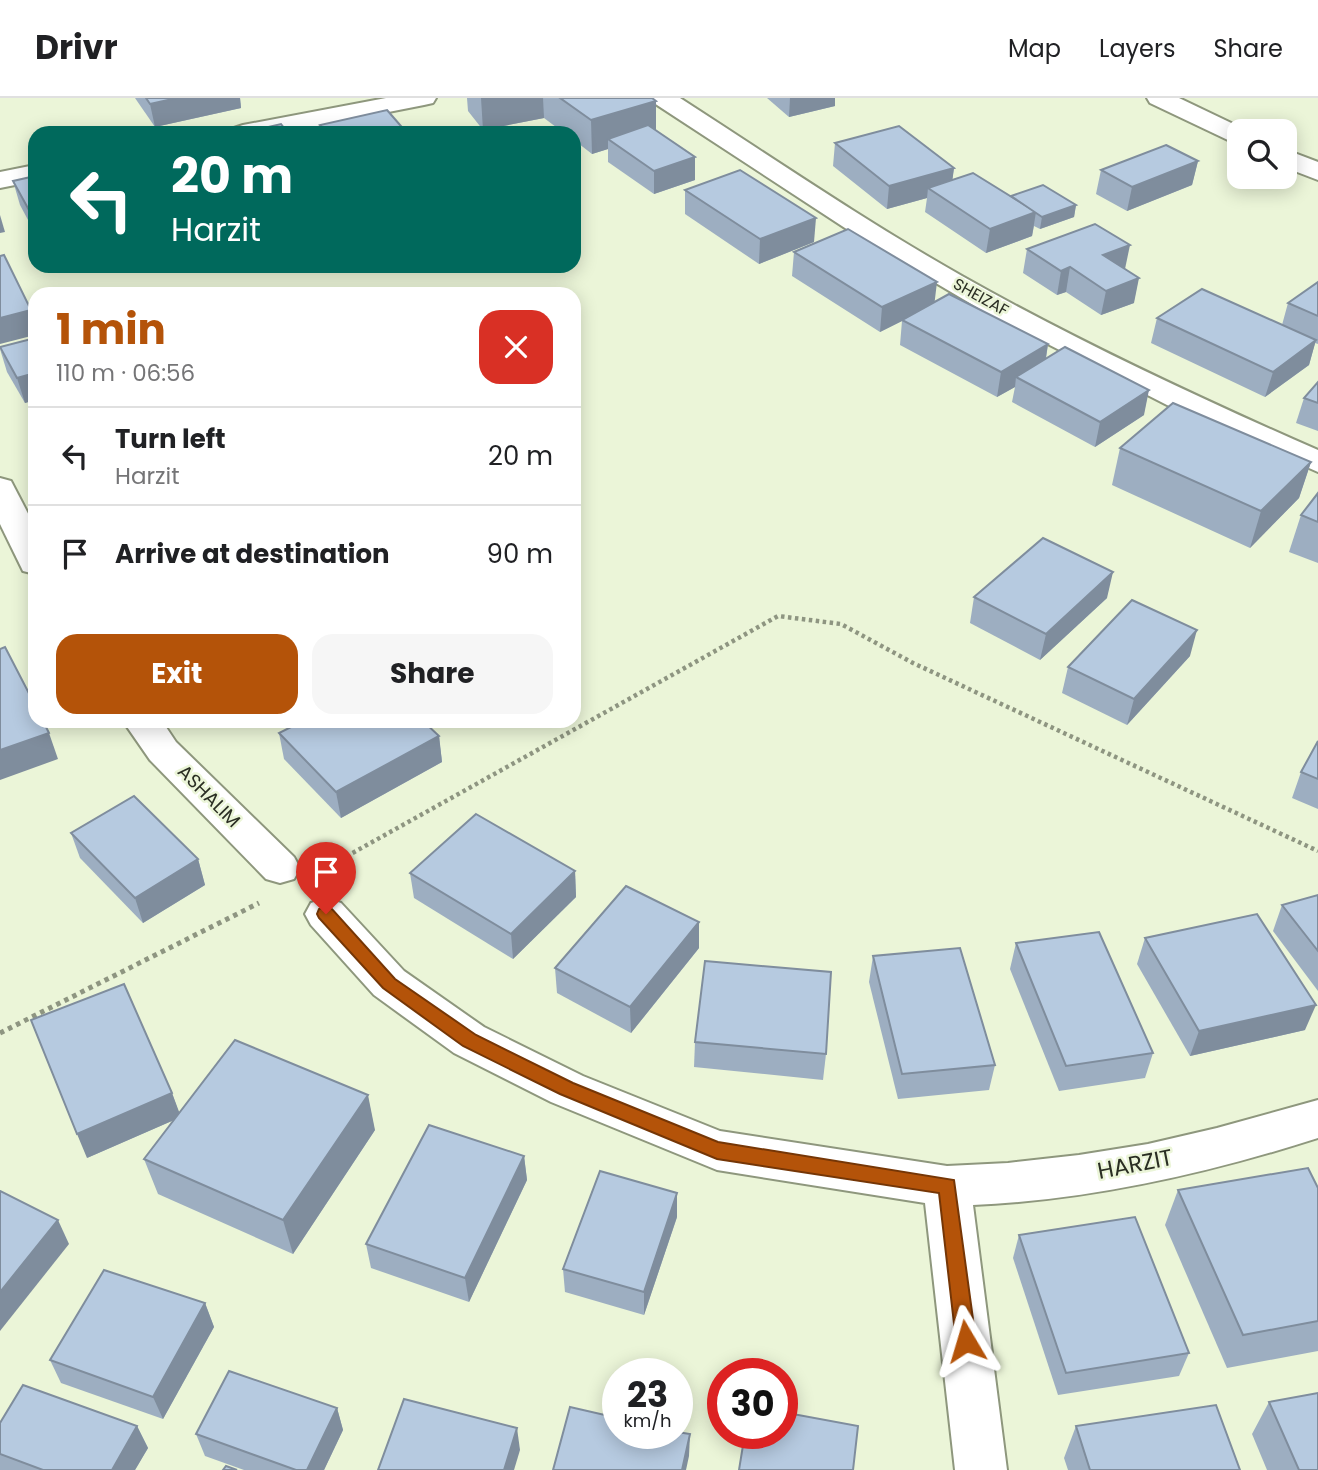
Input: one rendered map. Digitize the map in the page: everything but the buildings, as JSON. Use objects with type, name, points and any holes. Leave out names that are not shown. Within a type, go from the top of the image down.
[{"type":"street","points":[[279,126],[424,98]]},
{"type":"street","name":"SHEIZAF","points":[[663,98],[810,195],[952,282],[1190,405],[1318,462]]},
{"type":"street","points":[[1160,98],[1227,130]]},
{"type":"street","points":[[1297,163],[1318,172]]},
{"type":"street","points":[[0,180],[28,174]]},
{"type":"street","points":[[0,488],[28,547]]},
{"type":"street","name":"ASHALIM","points":[[147,728],[163,751],[276,882]]},
{"type":"street","name":"HARZIT","points":[[326,914],[389,984],[469,1040],[567,1089],[717,1150],[947,1186],[1044,1180],[1130,1166],[1223,1145],[1318,1119]]},
{"type":"street","points":[[947,1186],[981,1470]]},
{"type":"path","points":[[581,726],[778,616],[841,624],[913,663],[1318,851]]},
{"type":"path","points":[[320,871],[577,728]]},
{"type":"path","points":[[0,1033],[276,882]]},
{"type":"route","points":[[326,914],[389,984],[469,1040],[567,1089],[717,1150],[947,1186],[966,1341]]}]
